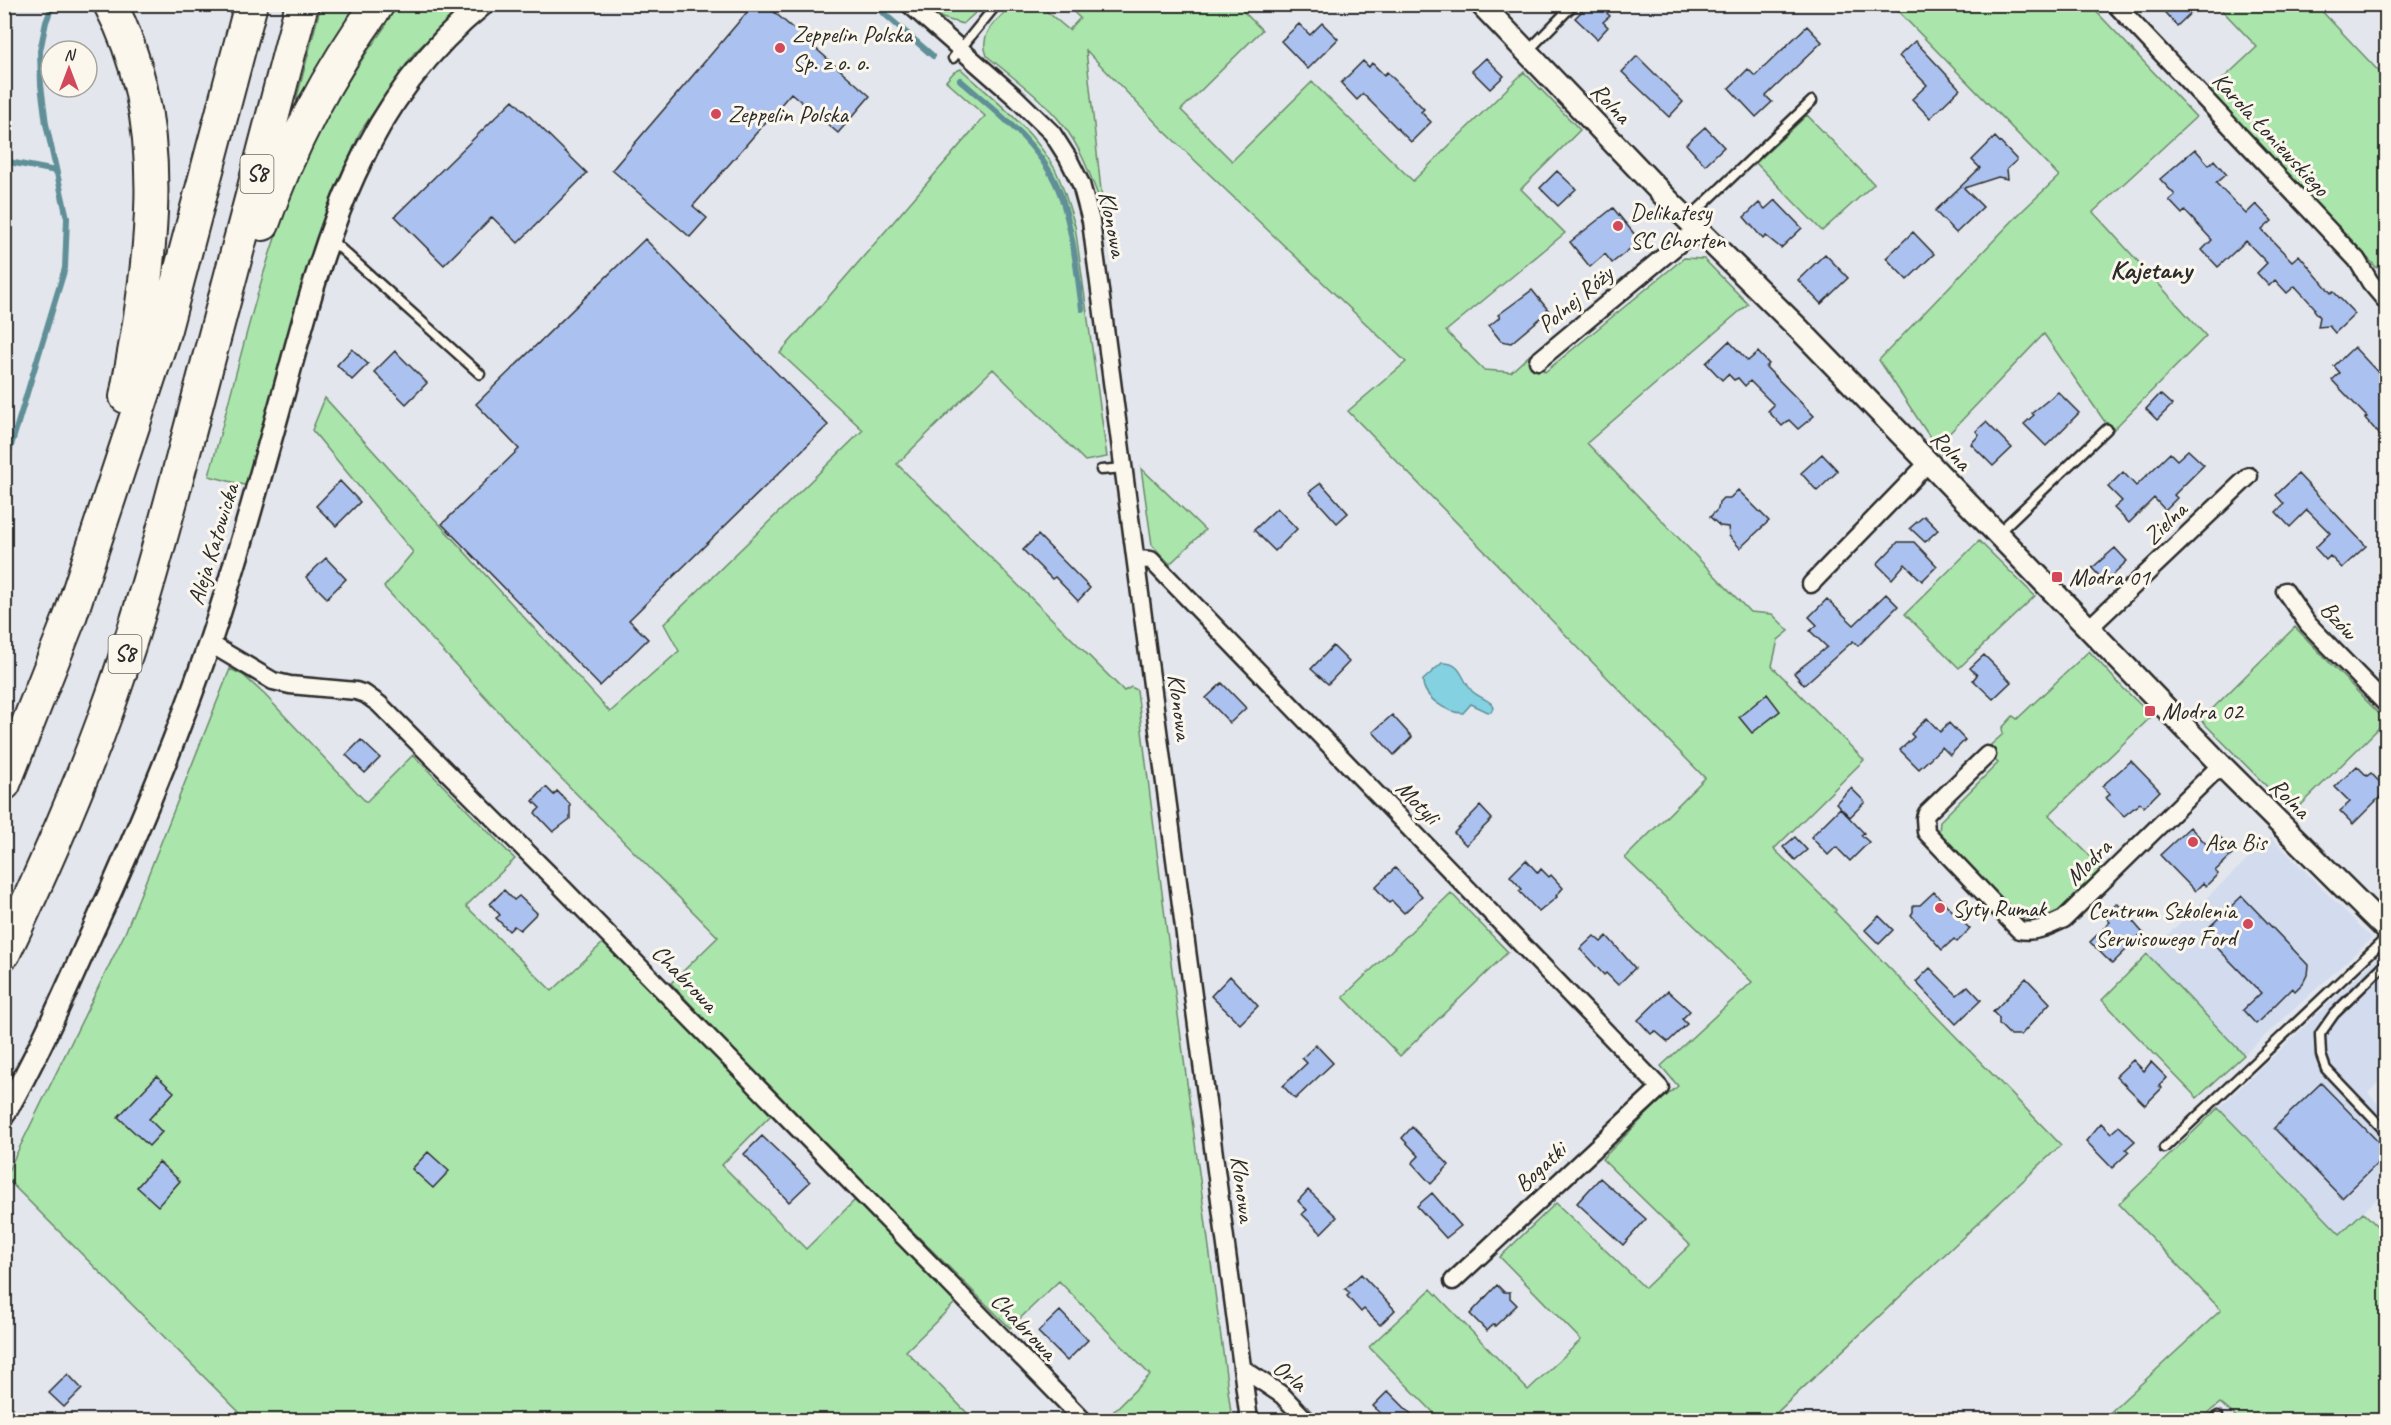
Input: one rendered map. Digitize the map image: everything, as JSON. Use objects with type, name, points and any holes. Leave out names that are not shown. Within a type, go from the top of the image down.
[{"type":"highway","points":[[100,531],[145,293],[152,219],[151,156],[142,95],[126,39],[110,4]]},
{"type":"highway","name":"S8","points":[[4,784],[70,617],[165,329],[251,4]]},
{"type":"highway","name":"S8","points":[[4,953],[46,865],[108,707],[159,548],[302,4]]},
{"type":"highway","points":[[213,344],[251,260],[285,166],[311,108],[348,45],[378,4]]},
{"type":"street","name":"Aleja Katowicka","points":[[4,1114],[33,1063],[135,837],[209,643],[253,505],[328,237],[363,154],[396,101],[438,47],[483,4]]},
{"type":"street","name":"Klonowa","points":[[909,4],[956,53],[1042,123],[1060,145],[1081,184],[1091,221],[1249,1420]]},
{"type":"street","name":"Rolna","points":[[1481,4],[2221,765],[2386,929]]},
{"type":"street","name":"Karola Łoniewskiego","points":[[2115,4],[2357,260],[2370,282],[2386,301]]},
{"type":"street","name":"Polnej Róży","points":[[1538,361],[1693,224]]},
{"type":"street","points":[[1811,584],[1928,463]]},
{"type":"street","name":"Zielna","points":[[2088,629],[2249,476]]},
{"type":"street","name":"Motyli","points":[[1137,559],[1151,560],[1660,1088]]},
{"type":"street","name":"Bzów","points":[[2284,591],[2308,624],[2386,704]]},
{"type":"street","name":"Chabrowa","points":[[209,643],[273,681],[290,685],[356,691],[365,694],[379,704],[567,892],[1083,1420]]},
{"type":"street","name":"Modra","points":[[1987,755],[1927,813],[1926,832],[2019,930],[2030,932],[2043,929],[2064,919],[2221,765]]},
{"type":"street","name":"Bogatki","points":[[1453,1281],[1660,1088]]},
{"type":"street","name":"Orla","points":[[1242,1368],[1282,1395],[1306,1420]]},
{"type":"lane","points":[[956,53],[997,4]]},
{"type":"lane","points":[[1528,51],[1574,4]]},
{"type":"lane","points":[[1693,224],[1812,101]]},
{"type":"lane","points":[[328,237],[480,374]]},
{"type":"lane","points":[[1996,535],[2107,429]]},
{"type":"lane","points":[[1101,471],[1124,468]]},
{"type":"lane","points":[[2164,1148],[2386,938]]},
{"type":"lane","points":[[2386,963],[2334,1014],[2320,1034],[2321,1055],[2326,1069],[2386,1132]]},
{"type":"shaded area","points":[[2271,837],[2372,938],[2244,1055],[2147,954]]},
{"type":"shaded area","points":[[2384,951],[2386,954],[2386,1075],[2368,1093],[2386,1113],[2386,1190],[2340,1234],[2219,1108]]},
{"type":"green space","points":[[321,5],[366,5],[296,101]]},
{"type":"green space","points":[[396,5],[464,5],[414,53],[360,132],[315,243],[248,486],[209,476],[264,271],[296,180],[330,111],[386,25],[382,20]]},
{"type":"green space","points":[[927,5],[984,5],[963,24],[942,18]]},
{"type":"green space","points":[[1012,5],[1039,5],[1069,30],[1080,18],[1066,5],[1237,5],[1262,30],[1181,110],[1232,161],[1312,82],[1413,181],[1524,72],[1580,130],[1521,189],[1565,233],[1446,331],[1484,370],[1511,372],[1532,353],[1545,372],[1684,258],[1704,259],[1748,304],[1587,443],[1750,612],[1772,614],[1789,631],[1778,640],[1772,666],[1864,760],[1774,849],[1836,910],[1835,912],[2061,1145],[1769,1420],[1441,1420],[1369,1347],[1431,1289],[1528,1390],[1581,1340],[1500,1257],[1556,1203],[1645,1288],[1690,1245],[1602,1159],[1678,1086],[1661,1066],[1752,982],[1625,858],[1705,778],[1348,411],[1406,362],[1161,128],[1086,50],[1103,209],[1091,176],[1070,134],[1055,115],[1036,97],[987,56],[985,40],[987,34]]},
{"type":"green space","points":[[1892,5],[2090,5],[2196,117],[2093,212],[2206,336],[2113,430],[2105,422],[2044,334],[1941,442],[1941,454],[1879,360],[2020,213],[2059,176]]},
{"type":"green space","points":[[2217,5],[2316,5],[2386,79],[2386,259],[2377,268],[2210,91],[2257,47]]},
{"type":"green space","points":[[961,69],[1024,128],[1046,154],[1061,183],[1075,226],[1107,457],[1085,461],[993,369],[897,464],[1124,691],[1131,687],[1137,690],[1232,1420],[1105,1420],[1150,1375],[1059,1281],[1010,1328],[754,1073],[671,983],[718,937],[549,766],[384,587],[413,552],[312,430],[325,398],[610,712],[679,651],[664,624],[863,430],[780,353],[985,116],[946,81],[954,72]]},
{"type":"green space","points":[[1807,115],[1874,184],[1822,231],[1756,163]]},
{"type":"green space","points":[[1141,468],[1205,530],[1170,564],[1152,545]]},
{"type":"green space","points":[[1979,541],[2035,596],[1959,668],[1905,614]]},
{"type":"green space","points":[[2295,627],[2386,721],[2293,813],[2201,720]]},
{"type":"green space","points":[[2089,651],[2152,716],[2049,815],[2104,870],[2059,914],[2039,921],[2014,916],[1939,833],[1940,821],[1998,763],[1985,750],[2003,734],[2002,728],[2013,716],[2017,719]]},
{"type":"green space","points":[[230,669],[243,675],[265,695],[366,802],[413,755],[515,859],[466,906],[552,991],[606,940],[774,1112],[722,1165],[806,1249],[855,1200],[956,1302],[906,1351],[974,1420],[247,1420],[5,1177],[125,933]]},
{"type":"green space","points":[[1451,893],[1508,952],[1400,1056],[1343,997]]},
{"type":"green space","points":[[2147,954],[2244,1055],[2197,1098],[2102,1000]]},
{"type":"green space","points":[[2218,1108],[2340,1234],[2363,1212],[2386,1235],[2386,1420],[2240,1420],[2220,1403],[2200,1420],[2102,1420],[2221,1310],[2119,1204]]},
{"type":"water","points":[[1442,663],[1449,663],[1457,668],[1472,691],[1492,704],[1491,712],[1471,704],[1463,713],[1457,712],[1443,707],[1431,698],[1423,680]]},
{"type":"building","name":"Zeppelin Polska","points":[[754,4],[765,4],[870,96],[838,133],[791,93],[693,206],[707,218],[690,237],[612,170]]},
{"type":"building","points":[[1597,4],[1610,16],[1603,22],[1608,27],[1597,39],[1575,18],[1587,6],[1591,10]]},
{"type":"building","points":[[2157,4],[2200,4],[2177,26]]},
{"type":"building","points":[[1322,23],[1338,39],[1308,69],[1281,41],[1299,24],[1310,35]]},
{"type":"building","points":[[1807,26],[1822,42],[1766,96],[1772,102],[1756,117],[1729,88],[1748,69],[1755,76]]},
{"type":"building","points":[[1915,41],[1960,89],[1930,118],[1912,99],[1927,85],[1899,56]]},
{"type":"building","points":[[1637,56],[1683,102],[1669,117],[1622,72]]},
{"type":"building","points":[[1486,58],[1504,76],[1490,89],[1472,71]]},
{"type":"building","points":[[1363,61],[1369,67],[1372,63],[1384,75],[1387,72],[1424,109],[1421,112],[1431,122],[1411,142],[1363,94],[1357,100],[1341,83]]},
{"type":"building","points":[[513,100],[587,173],[518,243],[492,217],[444,265],[395,216]]},
{"type":"building","points":[[1705,127],[1724,147],[1705,165],[1686,144]]},
{"type":"building","points":[[1995,137],[2017,160],[2007,169],[2008,179],[1998,177],[1964,188],[1983,207],[1956,233],[1935,211],[1980,168],[1972,160]]},
{"type":"building","points":[[2195,149],[2209,165],[2214,160],[2226,174],[2216,183],[2246,214],[2256,204],[2272,221],[2262,230],[2292,261],[2299,255],[2331,293],[2333,291],[2355,314],[2335,333],[2329,326],[2318,327],[2320,317],[2314,310],[2315,308],[2295,286],[2287,293],[2275,280],[2269,286],[2257,273],[2267,263],[2246,241],[2218,267],[2202,250],[2212,240],[2185,211],[2182,214],[2169,200],[2175,195],[2160,179]]},
{"type":"building","points":[[1557,171],[1576,189],[1558,206],[1540,188]]},
{"type":"building","points":[[1775,200],[1802,228],[1781,248],[1766,236],[1763,239],[1744,217],[1759,203],[1765,209]]},
{"type":"building","points":[[1613,208],[1640,241],[1612,263],[1605,254],[1590,267],[1570,242]]},
{"type":"building","points":[[1913,232],[1934,254],[1907,280],[1886,258]]},
{"type":"building","points":[[645,239],[828,425],[629,620],[648,639],[600,686],[442,524],[519,449],[476,404]]},
{"type":"building","points":[[1825,254],[1848,278],[1821,304],[1798,280]]},
{"type":"building","points":[[1532,290],[1549,311],[1511,343],[1501,341],[1489,326],[1500,317],[1498,315]]},
{"type":"building","points":[[1729,341],[1748,361],[1758,352],[1769,364],[1766,367],[1814,416],[1798,429],[1789,420],[1782,426],[1768,411],[1774,405],[1750,381],[1745,386],[1738,378],[1734,380],[1728,374],[1722,380],[1706,363]]},
{"type":"building","points":[[2354,347],[2386,381],[2386,442],[2365,418],[2367,417],[2332,380],[2340,373],[2334,366]]},
{"type":"building","points":[[352,349],[368,364],[352,380],[337,365]]},
{"type":"building","points":[[395,351],[427,383],[406,404],[374,372]]},
{"type":"building","points":[[2058,392],[2079,413],[2046,446],[2024,424],[2034,415],[2032,413]]},
{"type":"building","points":[[2160,394],[2172,405],[2157,420],[2146,409]]},
{"type":"building","points":[[1986,422],[2012,448],[1993,466],[1971,444],[1979,435],[1976,431]]},
{"type":"building","points":[[2188,450],[2204,465],[2174,495],[2177,498],[2165,510],[2154,498],[2129,523],[2114,508],[2122,501],[2108,487],[2123,472],[2136,486],[2170,453],[2177,460]]},
{"type":"building","points":[[1822,454],[1838,471],[1817,491],[1801,473]]},
{"type":"building","points":[[2298,474],[2366,546],[2342,568],[2330,556],[2326,560],[2315,548],[2330,533],[2307,510],[2290,527],[2276,512],[2284,504],[2276,495]]},
{"type":"building","points":[[340,481],[360,502],[336,526],[316,506]]},
{"type":"building","points":[[1321,483],[1348,513],[1337,523],[1309,492]]},
{"type":"building","points":[[1738,490],[1769,521],[1740,548],[1729,536],[1728,527],[1720,526],[1710,517],[1718,509],[1719,502],[1723,498],[1730,498]]},
{"type":"building","points":[[1277,508],[1297,529],[1275,551],[1254,530]]},
{"type":"building","points":[[1924,516],[1938,530],[1925,542],[1910,528]]},
{"type":"building","points":[[1038,535],[1090,588],[1078,601],[1055,577],[1052,579],[1023,550]]},
{"type":"building","points":[[1898,542],[1914,542],[1937,566],[1922,581],[1905,564],[1892,579],[1877,564]]},
{"type":"building","points":[[2115,548],[2127,561],[2105,582],[2092,568]]},
{"type":"building","points":[[326,558],[346,579],[327,598],[306,577]]},
{"type":"building","points":[[1886,594],[1898,606],[1858,646],[1853,641],[1804,685],[1794,673],[1827,647],[1810,631],[1817,625],[1809,617],[1827,599],[1854,625]]},
{"type":"building","points":[[1333,646],[1349,662],[1328,684],[1311,669]]},
{"type":"building","points":[[1984,655],[2011,682],[1993,699],[1973,680],[1977,675],[1970,668]]},
{"type":"building","points":[[1222,683],[1246,708],[1230,723],[1206,698]]},
{"type":"building","points":[[1767,694],[1780,711],[1752,733],[1739,717]]},
{"type":"building","points":[[1392,715],[1412,737],[1394,755],[1373,732]]},
{"type":"building","points":[[1927,718],[1940,732],[1949,723],[1965,740],[1950,755],[1942,747],[1919,769],[1900,750],[1914,737],[1911,734]]},
{"type":"building","points":[[361,740],[380,758],[365,773],[346,755]]},
{"type":"building","points":[[2131,761],[2160,791],[2144,807],[2140,803],[2124,816],[2106,798],[2110,794],[2102,786]]},
{"type":"building","points":[[2357,766],[2367,776],[2371,773],[2386,791],[2353,824],[2340,811],[2350,802],[2335,787]]},
{"type":"building","points":[[546,787],[554,795],[557,791],[570,804],[570,819],[553,832],[535,813],[540,808],[533,801]]},
{"type":"building","points":[[1851,788],[1865,802],[1850,817],[1836,803]]},
{"type":"building","points":[[1480,806],[1492,819],[1466,845],[1454,833]]},
{"type":"building","points":[[1840,808],[1864,833],[1861,835],[1869,842],[1850,861],[1836,847],[1828,855],[1811,837]]},
{"type":"building","points":[[2190,827],[2208,846],[2219,836],[2235,852],[2215,871],[2218,874],[2206,886],[2203,883],[2195,891],[2160,855]]},
{"type":"building","points":[[1795,837],[1807,850],[1795,860],[1783,847]]},
{"type":"building","points":[[1526,860],[1538,873],[1541,869],[1549,877],[1551,875],[1563,888],[1557,897],[1539,912],[1519,891],[1522,889],[1510,876]]},
{"type":"building","points":[[1395,868],[1422,896],[1404,913],[1392,901],[1389,903],[1375,887]]},
{"type":"building","points":[[504,890],[514,900],[519,896],[537,913],[520,930],[514,926],[509,931],[496,918],[500,915],[490,904]]},
{"type":"building","points":[[1934,892],[1970,929],[1957,942],[1954,939],[1942,950],[1911,915],[1913,905],[1920,905]]},
{"type":"building","points":[[2242,896],[2308,965],[2303,983],[2295,991],[2292,988],[2256,1024],[2243,1010],[2261,993],[2203,933]]},
{"type":"building","points":[[2117,903],[2143,933],[2112,964],[2090,942],[2110,922],[2104,916]]},
{"type":"building","points":[[1879,916],[1893,930],[1879,944],[1865,930]]},
{"type":"building","points":[[1594,936],[1601,942],[1607,936],[1635,968],[1618,985],[1606,973],[1604,975],[1580,949]]},
{"type":"building","points":[[1930,968],[1957,995],[1968,986],[1981,1000],[1956,1024],[1916,982]]},
{"type":"building","points":[[1230,976],[1258,1006],[1240,1024],[1211,996]]},
{"type":"building","points":[[2026,978],[2050,1003],[2021,1035],[2010,1035],[1999,1024],[1999,1018],[1993,1012]]},
{"type":"building","points":[[1668,991],[1690,1011],[1682,1019],[1687,1024],[1668,1042],[1655,1031],[1651,1034],[1638,1020]]},
{"type":"building","points":[[1316,1045],[1333,1063],[1295,1099],[1283,1086],[1307,1063],[1302,1058]]},
{"type":"building","points":[[2133,1060],[2144,1071],[2151,1062],[2167,1078],[2159,1086],[2162,1088],[2145,1105],[2116,1076]]},
{"type":"building","points":[[157,1076],[174,1092],[149,1119],[162,1132],[149,1146],[118,1117]]},
{"type":"building","points":[[2321,1083],[2386,1150],[2386,1155],[2342,1198],[2274,1128]]},
{"type":"building","points":[[2101,1123],[2111,1133],[2119,1126],[2135,1141],[2126,1149],[2129,1152],[2112,1168],[2086,1141]]},
{"type":"building","points":[[1412,1127],[1449,1165],[1431,1184],[1412,1163],[1419,1156],[1402,1138]]},
{"type":"building","points":[[762,1136],[810,1182],[789,1202],[744,1154]]},
{"type":"building","points":[[428,1152],[449,1171],[433,1188],[412,1169]]},
{"type":"building","points":[[159,1162],[180,1181],[158,1206],[137,1187]]},
{"type":"building","points":[[1600,1178],[1646,1219],[1623,1245],[1577,1203]]},
{"type":"building","points":[[1308,1190],[1337,1217],[1321,1233],[1302,1214],[1307,1210],[1298,1201]]},
{"type":"building","points":[[1432,1193],[1461,1226],[1446,1238],[1417,1206]]},
{"type":"building","points":[[1361,1274],[1395,1310],[1380,1325],[1364,1309],[1361,1312],[1347,1296],[1350,1293],[1345,1289]]},
{"type":"building","points":[[1497,1285],[1504,1292],[1510,1292],[1510,1298],[1517,1305],[1487,1331],[1470,1314]]},
{"type":"building","points":[[1060,1311],[1088,1340],[1067,1361],[1038,1332]]},
{"type":"building","points":[[68,1374],[82,1389],[64,1407],[49,1393]]},
{"type":"building","points":[[1388,1391],[1417,1420],[1388,1420],[1373,1406]]},
{"type":"waterway","points":[[4,469],[65,268],[67,218],[46,124],[41,85],[40,51],[46,22],[53,4]]},
{"type":"waterway","points":[[873,4],[933,56]]},
{"type":"waterway","points":[[960,80],[1032,146],[1053,178],[1069,224],[1082,309]]},
{"type":"waterway","points":[[4,161],[56,171]]},
{"type":"place","name":"Zeppelin Polska Sp. z o. o.","points":[[780,48]]},
{"type":"place","name":"Zeppelin Polska","points":[[716,114]]},
{"type":"place","name":"Delikatesy SC Chorten","points":[[1618,226]]},
{"type":"place","name":"Modra 01","points":[[2057,577]]},
{"type":"place","name":"Modra 02","points":[[2150,711]]},
{"type":"place","name":"Asa Bis","points":[[2193,842]]},
{"type":"place","name":"Syty Rumak","points":[[1940,908]]},
{"type":"place","name":"Centrum Szkolenia Serwisowego Ford","points":[[2248,924]]},
{"type":"district","name":"Kajetany","points":[[2151,269]]}]
